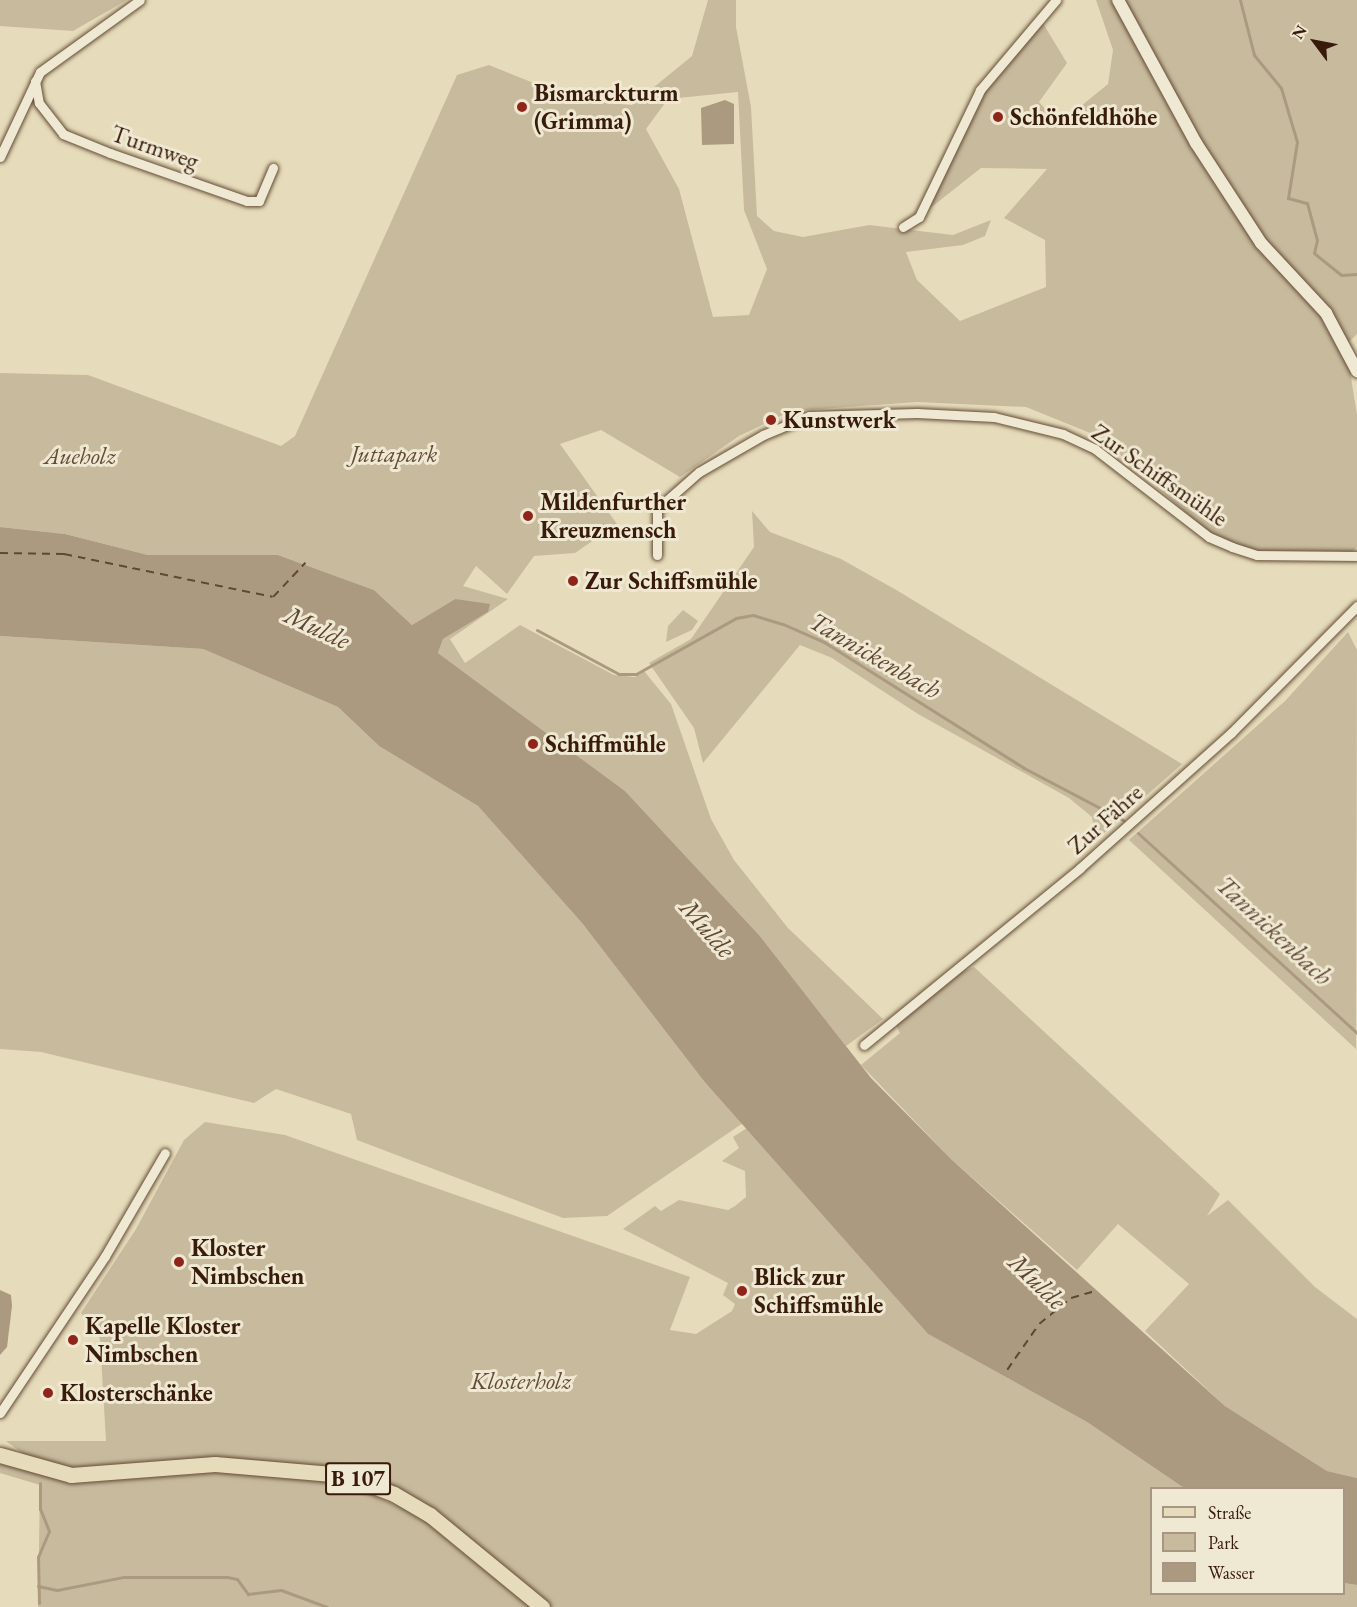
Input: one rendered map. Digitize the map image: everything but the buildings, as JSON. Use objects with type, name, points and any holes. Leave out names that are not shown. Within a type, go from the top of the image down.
[{"type":"main road","name":"B 107","points":[[0,1455],[71,1475],[250,1464],[362,1481],[430,1515],[542,1607]]},
{"type":"street","points":[[0,157],[35,81],[58,57],[140,0]]},
{"type":"street","points":[[903,227],[919,217],[980,90],[1056,0]]},
{"type":"street","points":[[1118,0],[1196,143],[1261,243],[1326,313],[1357,371]]},
{"type":"street","name":"Turmweg","points":[[35,81],[48,118],[63,134],[84,143],[247,201],[259,201],[273,168]]},
{"type":"street","name":"Zur Schiffsmühle","points":[[657,555],[657,509],[699,472],[791,420],[937,413],[994,417],[1063,434],[1095,449],[1209,537],[1232,547],[1257,555],[1357,556]]},
{"type":"street","name":"Zur Fähre","points":[[864,1045],[1080,868],[1232,733],[1357,606]]},
{"type":"street","points":[[0,1413],[105,1256],[165,1153]]},
{"type":"green space","points":[[0,0],[127,0],[73,31],[0,26]]},
{"type":"green space","points":[[708,0],[736,0],[736,27],[751,107],[757,216],[774,231],[803,237],[869,225],[953,235],[991,220],[985,236],[963,245],[906,252],[917,280],[960,321],[1046,287],[1045,240],[1004,218],[1047,169],[981,168],[919,217],[970,105],[1041,20],[1067,63],[1039,102],[1059,124],[1108,84],[1113,50],[1096,0],[1357,0],[1357,334],[1346,345],[1357,415],[1357,547],[1350,554],[1255,554],[1210,534],[1100,437],[1026,407],[917,402],[791,411],[739,436],[680,477],[601,430],[560,444],[617,524],[575,553],[534,556],[507,594],[476,566],[463,586],[508,599],[450,639],[465,663],[520,625],[614,675],[635,677],[644,671],[671,704],[711,819],[734,860],[788,928],[883,1019],[846,1046],[759,935],[625,791],[438,653],[443,639],[488,612],[455,599],[412,625],[374,590],[278,555],[148,555],[65,534],[0,527],[0,373],[88,375],[281,446],[295,436],[457,75],[489,65],[576,100],[632,105],[692,56]],"holes":[[[738,92],[744,210],[767,269],[749,315],[713,317],[679,189],[646,129],[668,99]]]},
{"type":"green space","points":[[752,511],[770,532],[841,559],[898,591],[1182,764],[1096,840],[1092,817],[1069,798],[918,714],[832,658],[800,645],[703,763],[694,728],[649,663],[691,639],[754,547]]},
{"type":"green space","points":[[683,610],[698,621],[692,630],[666,642],[668,626]]},
{"type":"green space","points":[[1348,632],[1357,650],[1356,1049],[1129,840],[1285,701]]},
{"type":"green space","points":[[0,636],[203,649],[338,707],[379,746],[478,806],[582,923],[703,1080],[743,1123],[607,1216],[563,1218],[357,1140],[351,1114],[276,1089],[254,1103],[41,1052],[0,1049]]},
{"type":"green space","points":[[974,967],[1220,1194],[1207,1216],[1228,1200],[1315,1287],[1357,1319],[1357,1478],[1327,1471],[1225,1406],[1145,1331],[1189,1284],[1118,1224],[1077,1270],[952,1160],[861,1065],[900,1033],[893,1020],[943,979]]},
{"type":"green space","name":"Klosterholz","points":[[205,1122],[285,1135],[690,1277],[670,1330],[696,1334],[732,1311],[735,1304],[723,1295],[728,1283],[623,1229],[655,1206],[661,1211],[679,1200],[728,1210],[735,1206],[746,1197],[745,1171],[722,1161],[739,1148],[733,1137],[747,1128],[928,1334],[1087,1422],[1183,1487],[1150,1487],[1150,1595],[1345,1595],[1345,1583],[1357,1585],[1357,1607],[549,1607],[465,1535],[326,1466],[215,1458],[71,1470],[30,1459],[6,1441],[106,1441],[100,1339],[81,1313],[136,1229],[184,1140]]},
{"type":"green space","points":[[0,1462],[89,1481],[215,1470],[343,1482],[427,1519],[535,1607],[38,1607],[40,1485],[0,1473]]},
{"type":"water","points":[[725,100],[734,104],[734,144],[702,145],[701,108]]},
{"type":"water","name":"Mulde","points":[[0,527],[65,534],[148,555],[278,555],[374,590],[412,625],[455,599],[490,604],[488,612],[443,639],[438,653],[625,791],[759,935],[871,1078],[952,1160],[1225,1406],[1327,1471],[1357,1478],[1357,1585],[1345,1583],[1345,1487],[1183,1487],[1087,1422],[928,1334],[703,1080],[582,923],[478,806],[379,746],[338,707],[203,649],[0,636]]},
{"type":"water","points":[[0,1290],[11,1295],[12,1306],[7,1347],[0,1355]]},
{"type":"waterway","name":"Tannickenbach","points":[[1240,0],[1254,55],[1281,88],[1297,142],[1288,198],[1307,203],[1317,240],[1314,253],[1341,275],[1357,274]]},
{"type":"waterway","name":"Tannickenbach","points":[[537,630],[619,674],[636,674],[736,618],[753,615],[783,624],[824,642],[1024,768],[1123,820]]},
{"type":"waterway","name":"Tannickenbach","points":[[1138,833],[1357,1033]]},
{"type":"waterway","points":[[39,1603],[38,1557],[49,1531],[40,1509],[40,1483]]},
{"type":"waterway","points":[[38,1586],[57,1590],[123,1577],[227,1577],[237,1579],[248,1594],[281,1590],[327,1607]]},
{"type":"ferry route","points":[[0,553],[64,554],[273,597],[305,563]]},
{"type":"ferry route","points":[[1007,1370],[1039,1324],[1071,1298],[1096,1291]]},
{"type":"place","name":"Bismarckturm (Grimma)","points":[[522,107]]},
{"type":"place","name":"Schönfeldhöhe","points":[[998,117]]},
{"type":"place","name":"Kunstwerk","points":[[771,420]]},
{"type":"place","name":"Mildenfurther Kreuzmensch","points":[[528,516]]},
{"type":"place","name":"Zur Schiffsmühle","points":[[573,581]]},
{"type":"place","name":"Schiffmühle","points":[[533,744]]},
{"type":"place","name":"Kloster Nimbschen","points":[[179,1262]]},
{"type":"place","name":"Blick zur Schiffsmühle","points":[[742,1291]]},
{"type":"place","name":"Kapelle Kloster Nimbschen","points":[[73,1340]]},
{"type":"place","name":"Klosterschänke","points":[[48,1393]]},
{"type":"park label","name":"Juttapark","points":[[394,454]]},
{"type":"park label","name":"Aueholz","points":[[80,456]]}]
